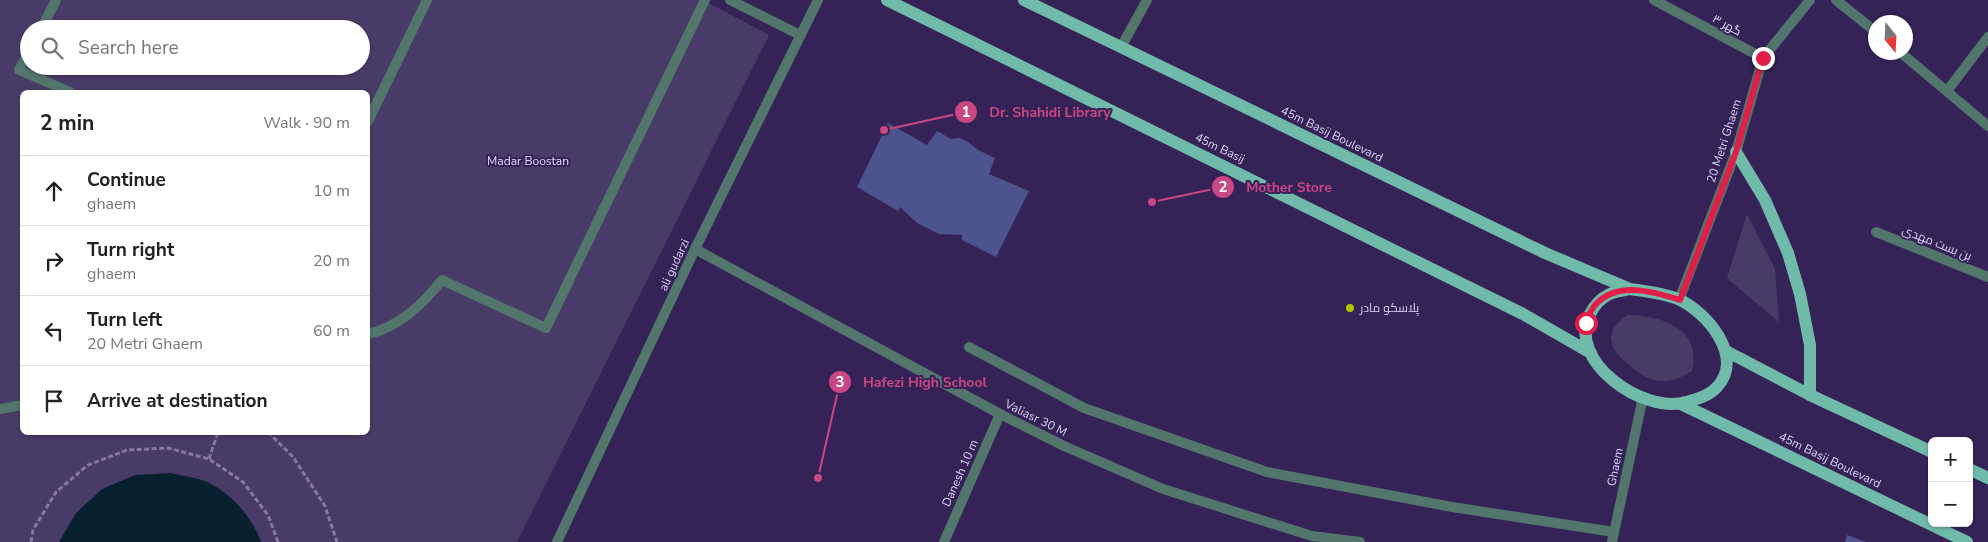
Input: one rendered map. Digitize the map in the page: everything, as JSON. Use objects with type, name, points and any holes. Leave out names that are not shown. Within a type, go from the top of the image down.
[{"type":"main road","name":"45m Basij","points":[[887,0],[1514,309],[1591,353]]},
{"type":"main road","name":"45m Basij Boulevard","points":[[1024,0],[1545,253],[1630,289]]},
{"type":"main road","points":[[1736,152],[1765,200],[1788,253],[1800,294],[1810,345],[1810,395]]},
{"type":"main road","points":[[1630,289],[1654,292],[1680,300],[1700,315],[1716,331],[1726,351],[1726,370],[1717,387],[1702,398],[1681,404],[1656,402],[1632,393],[1610,379],[1594,361],[1585,341],[1586,323],[1594,306],[1608,294],[1630,289]]},
{"type":"main road","points":[[1726,351],[1810,395],[1928,450]]},
{"type":"main road","name":"45m Basij Boulevard","points":[[1681,404],[1967,542]]},
{"type":"main road","points":[[1973,471],[1988,478]]},
{"type":"street","points":[[46,20],[56,0]]},
{"type":"street","points":[[370,117],[427,0]]},
{"type":"street","points":[[370,334],[382,331],[409,314],[429,296],[442,280],[546,328],[705,0]]},
{"type":"street","points":[[730,0],[800,35]]},
{"type":"street","name":"ali gudarzi","points":[[557,542],[695,249],[818,0]]},
{"type":"street","points":[[1121,47],[1147,0]]},
{"type":"street","name":"گهر ۳","points":[[1654,0],[1763,58]]},
{"type":"street","name":"20 Metri Ghaem","points":[[1680,300],[1736,152],[1763,58],[1810,0]]},
{"type":"street","points":[[1836,0],[1868,26]]},
{"type":"street","points":[[1947,91],[1988,37]]},
{"type":"street","points":[[1910,60],[1988,126]]},
{"type":"street","points":[[31,75],[65,90]]},
{"type":"street","name":"بن بست مهدی","points":[[1876,232],[1988,277]]},
{"type":"street","name":"Valiasr 30 M","points":[[695,249],[1000,414],[1064,446],[1163,489],[1311,539],[1360,542]]},
{"type":"street","points":[[969,347],[1084,408],[1266,472],[1613,537]]},
{"type":"street","name":"Ghaem","points":[[1613,537],[1643,397]]},
{"type":"street","points":[[0,410],[20,405]]},
{"type":"street","name":"Danesh 10 m","points":[[944,542],[1000,414]]},
{"type":"path","points":[[209,459],[217,435]]},
{"type":"path","points":[[271,435],[293,457],[325,506],[336,542]]},
{"type":"path","points":[[31,542],[33,530],[56,492],[88,465],[127,450],[168,448],[209,459],[243,482],[268,515],[278,542]]},
{"type":"green space","name":"Madar Boostan","points":[[0,0],[703,0],[769,35],[517,542],[0,542]]},
{"type":"green space","points":[[1747,214],[1775,269],[1779,322],[1727,278]]},
{"type":"green space","points":[[1628,315],[1654,318],[1666,322],[1686,335],[1694,357],[1692,371],[1677,379],[1661,381],[1646,377],[1621,358],[1612,345],[1611,339],[1615,327]]},
{"type":"water","points":[[171,473],[205,481],[231,498],[246,514],[261,542],[59,542],[76,513],[102,489],[135,475]]},
{"type":"building","points":[[888,123],[927,145],[937,131],[951,139],[960,138],[995,158],[989,174],[1029,191],[996,257],[962,240],[962,235],[939,234],[917,223],[900,207],[898,211],[857,187]]},
{"type":"building","points":[[1847,535],[1866,542],[1845,542]]},
{"type":"place","name":"Dr. Shahidi Library","points":[[884,130]]},
{"type":"place","name":"Mother Store","points":[[1152,202]]},
{"type":"place","name":"پلاسکو مادر","points":[[1350,308]]},
{"type":"place","name":"Hafezi High School","points":[[818,478]]},
{"type":"route","points":[[1586,323],[1594,306],[1608,294],[1630,289],[1654,292],[1680,300],[1736,152],[1763,58]]}]
